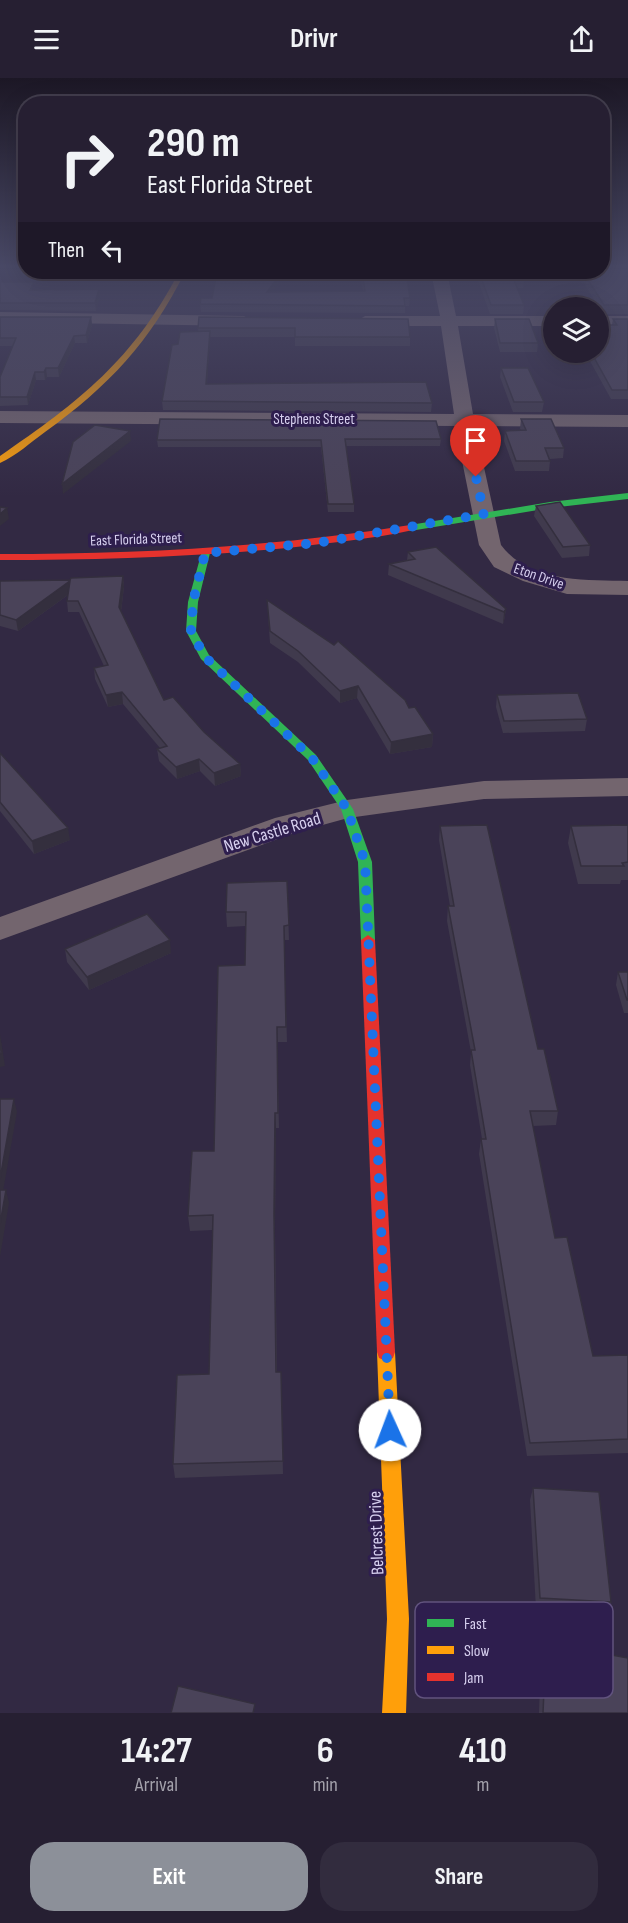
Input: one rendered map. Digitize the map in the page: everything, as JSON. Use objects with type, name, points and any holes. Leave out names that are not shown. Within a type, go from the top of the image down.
[{"type":"main road","points":[[0,460],[60,418],[122,363],[138,344]]},
{"type":"main road","name":"East Florida Street","points":[[0,557],[118,557],[205,553],[317,543],[484,514],[628,496]]},
{"type":"main road","name":"Belcrest Drive","points":[[205,553],[193,602],[191,631],[205,657],[312,758],[347,809],[365,862],[398,1619],[394,1713]]},
{"type":"street","name":"Eton Drive","points":[[453,344],[464,420],[490,545],[502,562],[531,576],[567,587],[628,588]]},
{"type":"street","name":"Stephens Street","points":[[0,417],[628,421]]},
{"type":"street","name":"New Castle Road","points":[[0,929],[264,832],[347,809],[484,790],[628,787]]},
{"type":"building","points":[[13,344],[70,344],[58,368],[46,368],[44,372],[35,372],[27,397],[0,397],[0,377]]},
{"type":"building","points":[[209,344],[206,384],[426,382],[432,403],[162,401],[172,345]]},
{"type":"building","points":[[609,344],[628,344],[628,390],[612,390],[597,363],[609,363]]},
{"type":"building","points":[[501,368],[528,368],[544,402],[514,402]]},
{"type":"building","points":[[160,419],[436,421],[441,439],[345,439],[354,504],[328,504],[321,440],[157,440]]},
{"type":"building","points":[[521,419],[551,419],[564,448],[545,448],[550,461],[516,461],[505,431],[526,430]]},
{"type":"building","points":[[95,425],[130,431],[62,484],[73,442]]},
{"type":"building","points":[[560,502],[590,545],[563,547],[536,506]]},
{"type":"building","points":[[0,507],[7,508],[0,514]]},
{"type":"building","points":[[436,547],[506,609],[504,612],[389,564],[415,559],[408,552]]},
{"type":"building","points":[[123,576],[119,607],[164,700],[173,697],[204,732],[240,764],[214,773],[199,759],[176,767],[157,749],[167,746],[122,692],[106,695],[94,668],[108,665],[78,601],[67,601],[70,581],[16,620],[0,615],[0,581],[70,580],[71,578]]},
{"type":"building","points":[[267,600],[334,645],[338,641],[405,700],[409,708],[415,707],[433,734],[391,742],[358,686],[340,691],[298,651],[270,631]]},
{"type":"building","points":[[578,693],[587,719],[504,721],[497,695]]},
{"type":"building","points":[[0,753],[68,828],[32,841],[0,802]]},
{"type":"building","points":[[487,825],[538,1049],[544,1049],[558,1111],[530,1111],[555,1238],[567,1237],[593,1356],[628,1355],[628,1439],[530,1443],[481,1139],[486,1139],[471,1050],[475,1050],[448,906],[454,906],[440,826]]},
{"type":"building","points":[[628,825],[628,862],[622,863],[624,866],[581,866],[571,826]]},
{"type":"building","points":[[287,881],[289,925],[284,926],[286,1027],[277,1027],[278,1113],[275,1113],[274,1214],[276,1372],[281,1372],[283,1461],[173,1464],[177,1375],[209,1374],[213,1215],[188,1216],[192,1151],[214,1151],[218,966],[245,965],[246,912],[226,912],[227,883]]},
{"type":"building","points":[[147,914],[170,940],[87,977],[65,949]]},
{"type":"building","points":[[618,972],[628,972],[628,1000],[627,1000]]},
{"type":"building","points":[[0,1099],[14,1099],[0,1179]]},
{"type":"building","points":[[0,1190],[6,1190],[0,1224]]},
{"type":"building","points":[[533,1488],[599,1492],[611,1602],[540,1598]]},
{"type":"building","points":[[613,1655],[628,1658],[628,1713],[543,1713],[544,1698],[613,1698]]},
{"type":"building","points":[[178,1686],[255,1704],[253,1713],[171,1713]]},
{"type":"traffic: fast","points":[[410,528],[550,505],[628,496]]},
{"type":"traffic: fast","points":[[205,553],[193,602],[191,631],[205,657],[312,758],[347,809],[365,862],[368,940]]},
{"type":"traffic: slow","points":[[0,460],[82,400],[106,379],[137,344]]},
{"type":"traffic: slow","points":[[386,1352],[398,1619],[394,1713]]},
{"type":"traffic: jam","points":[[0,557],[206,552],[308,543],[410,528]]},
{"type":"traffic: jam","points":[[368,940],[386,1352]]},
{"type":"route","points":[[390,1430],[365,862],[347,809],[312,758],[205,657],[191,631],[193,602],[205,553],[317,543],[484,514],[476,477]]}]
